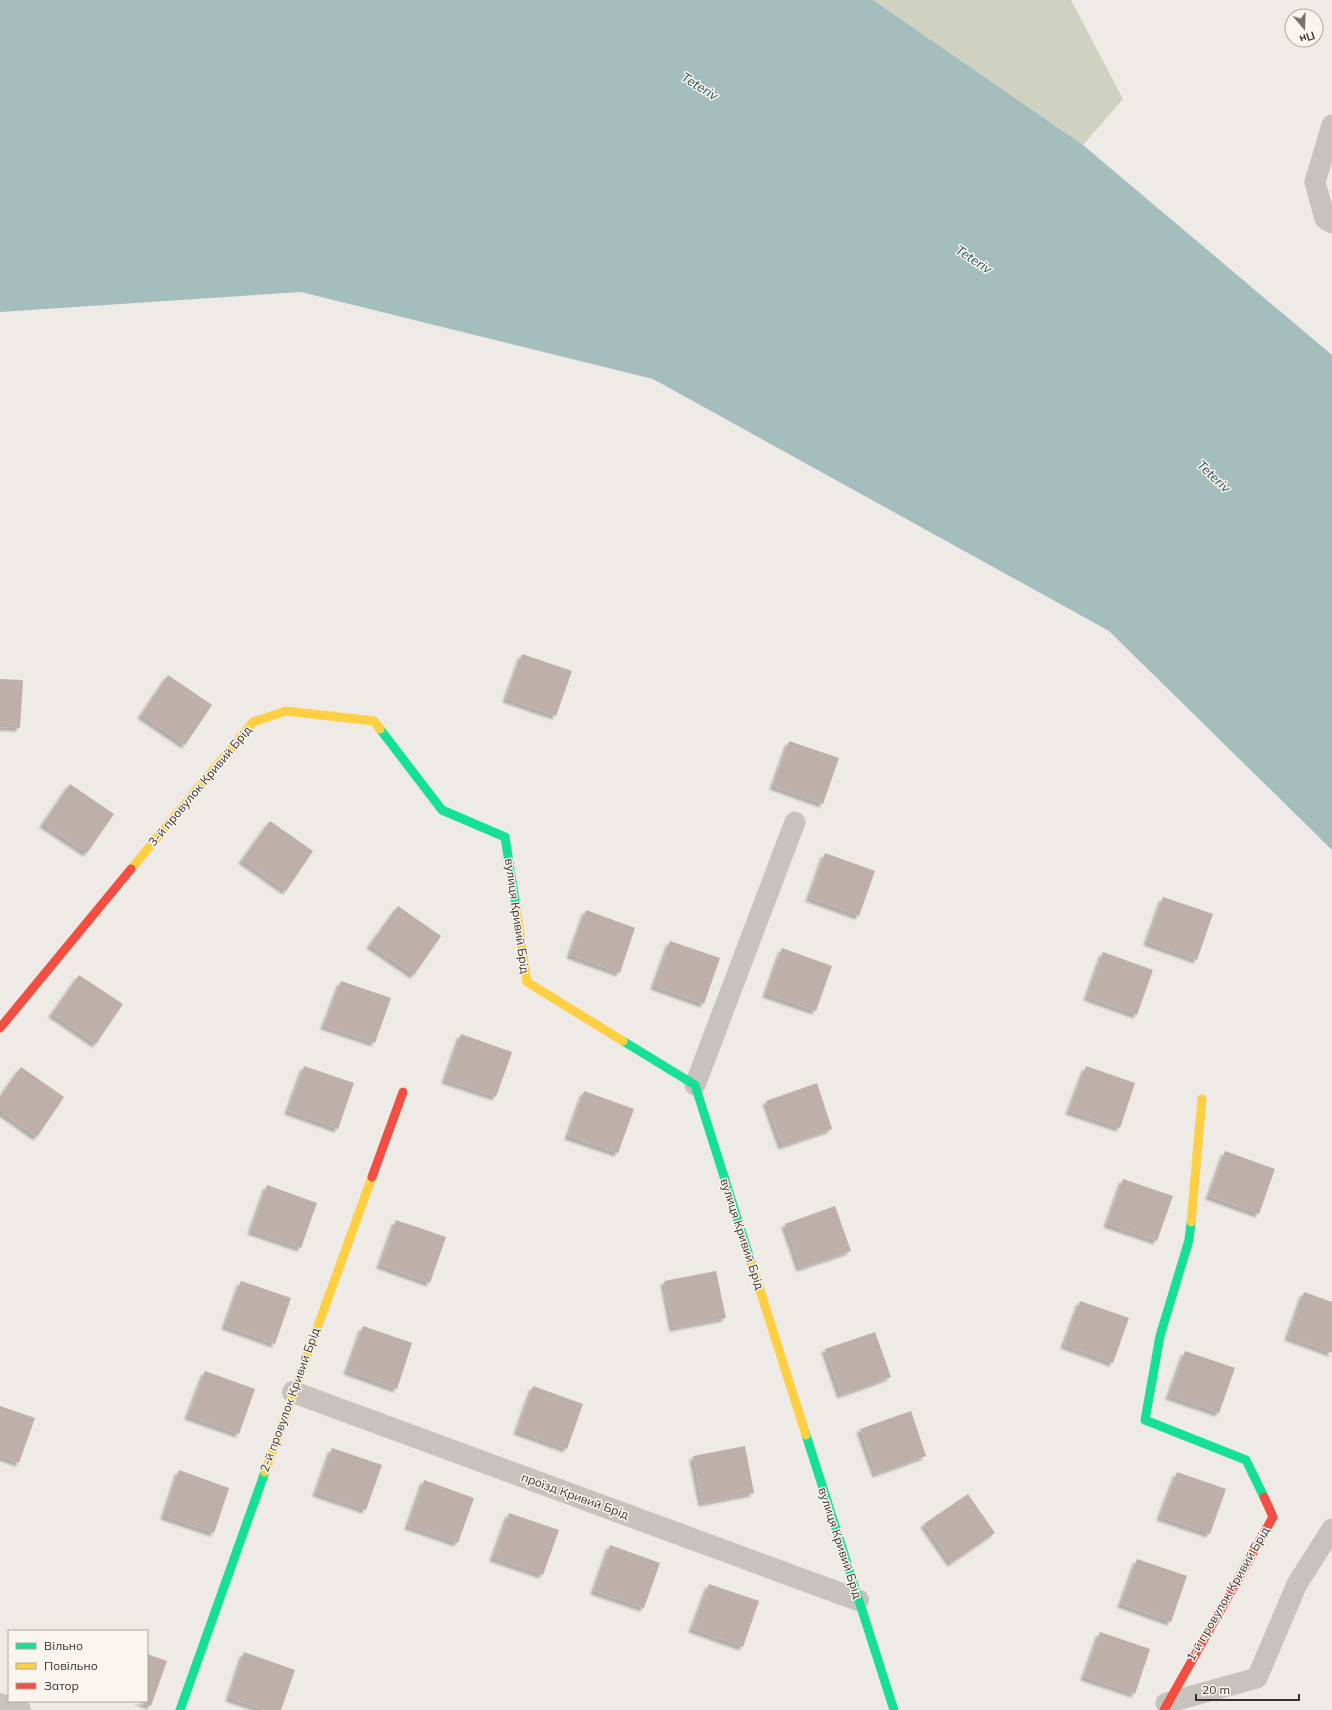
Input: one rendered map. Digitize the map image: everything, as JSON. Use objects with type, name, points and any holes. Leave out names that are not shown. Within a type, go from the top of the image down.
[{"type":"street","name":"3-й провулок Кривий Брід","points":[[0,1028],[253,722],[286,711],[374,721],[442,810],[505,837]]},
{"type":"street","name":"вулиця Кривий Брід","points":[[505,837],[527,982],[695,1085],[894,1710]]},
{"type":"street","name":"2-й провулок Кривий Брід","points":[[180,1710],[293,1392],[403,1092]]},
{"type":"street","name":"1-й провулок Кривий Брід","points":[[1165,1706],[1273,1517],[1246,1460],[1145,1420],[1160,1336],[1189,1240],[1202,1099]]},
{"type":"street","name":"проїзд Кривий Брід","points":[[293,1392],[858,1600]]},
{"type":"street","points":[[0,1704],[20,1710]]},
{"type":"lane","points":[[1332,125],[1315,182],[1325,219],[1332,223]]},
{"type":"lane","points":[[695,1085],[795,822]]},
{"type":"lane","points":[[1165,1706],[1257,1678],[1297,1584],[1332,1529]]},
{"type":"green space","points":[[873,0],[1071,0],[1123,99],[1083,145]]},
{"type":"water","name":"Teteriv","points":[[0,0],[873,0],[1083,145],[1332,355],[1332,850],[1109,631],[653,379],[301,292],[0,312]]},
{"type":"building","points":[[522,654],[572,671],[556,716],[506,699]]},
{"type":"building","points":[[168,675],[212,705],[185,745],[141,715]]},
{"type":"building","points":[[0,679],[23,680],[20,728],[0,727]]},
{"type":"building","points":[[789,741],[839,758],[823,804],[773,786]]},
{"type":"building","points":[[70,784],[114,814],[87,853],[43,824]]},
{"type":"building","points":[[270,821],[313,851],[286,891],[242,860]]},
{"type":"building","points":[[825,853],[875,871],[859,916],[809,898]]},
{"type":"building","points":[[1163,897],[1213,914],[1197,960],[1147,942]]},
{"type":"building","points":[[398,906],[441,936],[414,975],[370,945]]},
{"type":"building","points":[[586,910],[635,928],[620,973],[570,955]]},
{"type":"building","points":[[670,941],[720,958],[704,1004],[654,986]]},
{"type":"building","points":[[782,948],[832,966],[816,1011],[766,994]]},
{"type":"building","points":[[1103,952],[1153,970],[1137,1015],[1087,997]]},
{"type":"building","points":[[79,975],[123,1004],[96,1044],[52,1014]]},
{"type":"building","points":[[341,981],[391,998],[375,1043],[324,1026]]},
{"type":"building","points":[[461,1034],[512,1052],[496,1097],[445,1080]]},
{"type":"building","points":[[304,1066],[354,1083],[338,1129],[288,1111]]},
{"type":"building","points":[[1086,1066],[1135,1083],[1120,1128],[1069,1111]]},
{"type":"building","points":[[21,1067],[64,1097],[37,1137],[0,1111],[0,1097]]},
{"type":"building","points":[[817,1083],[832,1129],[782,1146],[766,1101]]},
{"type":"building","points":[[584,1091],[634,1109],[618,1153],[568,1136]]},
{"type":"building","points":[[1225,1151],[1275,1169],[1259,1214],[1209,1196]]},
{"type":"building","points":[[1123,1179],[1173,1196],[1157,1241],[1107,1224]]},
{"type":"building","points":[[267,1185],[317,1203],[301,1248],[251,1231]]},
{"type":"building","points":[[835,1206],[851,1251],[800,1268],[785,1224]]},
{"type":"building","points":[[396,1220],[446,1237],[430,1283],[380,1265]]},
{"type":"building","points":[[716,1271],[726,1318],[673,1328],[664,1281]]},
{"type":"building","points":[[241,1281],[291,1298],[275,1344],[225,1326]]},
{"type":"building","points":[[1304,1292],[1332,1302],[1332,1353],[1288,1337]]},
{"type":"building","points":[[1080,1301],[1129,1318],[1113,1363],[1064,1345]]},
{"type":"building","points":[[363,1326],[412,1343],[397,1389],[347,1371]]},
{"type":"building","points":[[875,1332],[891,1377],[841,1395],[825,1349]]},
{"type":"building","points":[[1185,1351],[1235,1368],[1219,1413],[1169,1396]]},
{"type":"building","points":[[205,1371],[255,1389],[239,1434],[188,1416]]},
{"type":"building","points":[[533,1386],[583,1404],[567,1449],[517,1431]]},
{"type":"building","points":[[0,1406],[35,1418],[19,1463],[0,1456]]},
{"type":"building","points":[[911,1411],[926,1456],[876,1474],[860,1429]]},
{"type":"building","points":[[745,1446],[754,1493],[702,1503],[693,1456]]},
{"type":"building","points":[[332,1448],[382,1465],[366,1510],[316,1493]]},
{"type":"building","points":[[179,1470],[229,1488],[214,1533],[164,1516]]},
{"type":"building","points":[[1177,1472],[1226,1489],[1210,1534],[1160,1517]]},
{"type":"building","points":[[424,1480],[474,1498],[458,1543],[408,1526]]},
{"type":"building","points":[[968,1494],[995,1533],[951,1563],[924,1524]]},
{"type":"building","points":[[509,1513],[559,1530],[543,1575],[493,1558]]},
{"type":"building","points":[[610,1545],[660,1563],[644,1608],[594,1591]]},
{"type":"building","points":[[1137,1559],[1187,1576],[1171,1622],[1121,1604]]},
{"type":"building","points":[[709,1584],[759,1601],[743,1647],[692,1629]]},
{"type":"building","points":[[1100,1632],[1150,1649],[1135,1694],[1084,1677]]},
{"type":"building","points":[[244,1652],[295,1670],[281,1710],[265,1710],[229,1698]]},
{"type":"building","points":[[148,1654],[167,1661],[151,1706],[140,1702],[148,1702]]},
{"type":"traffic: fast","points":[[380,729],[442,810],[505,837],[516,907]]},
{"type":"traffic: fast","points":[[623,1041],[695,1085],[752,1265]]},
{"type":"traffic: fast","points":[[1191,1222],[1189,1240],[1160,1336],[1145,1420],[1246,1460],[1264,1497]]},
{"type":"traffic: fast","points":[[806,1435],[894,1710]]},
{"type":"traffic: fast","points":[[180,1710],[265,1472]]},
{"type":"traffic: slow","points":[[131,869],[253,722],[286,711],[374,721],[380,729]]},
{"type":"traffic: slow","points":[[516,907],[527,982],[623,1041]]},
{"type":"traffic: slow","points":[[1191,1222],[1202,1099]]},
{"type":"traffic: slow","points":[[265,1472],[372,1177]]},
{"type":"traffic: slow","points":[[752,1265],[806,1435]]},
{"type":"traffic: jam","points":[[0,1028],[131,869]]},
{"type":"traffic: jam","points":[[372,1177],[403,1092]]},
{"type":"traffic: jam","points":[[1164,1710],[1273,1517],[1264,1497]]}]
